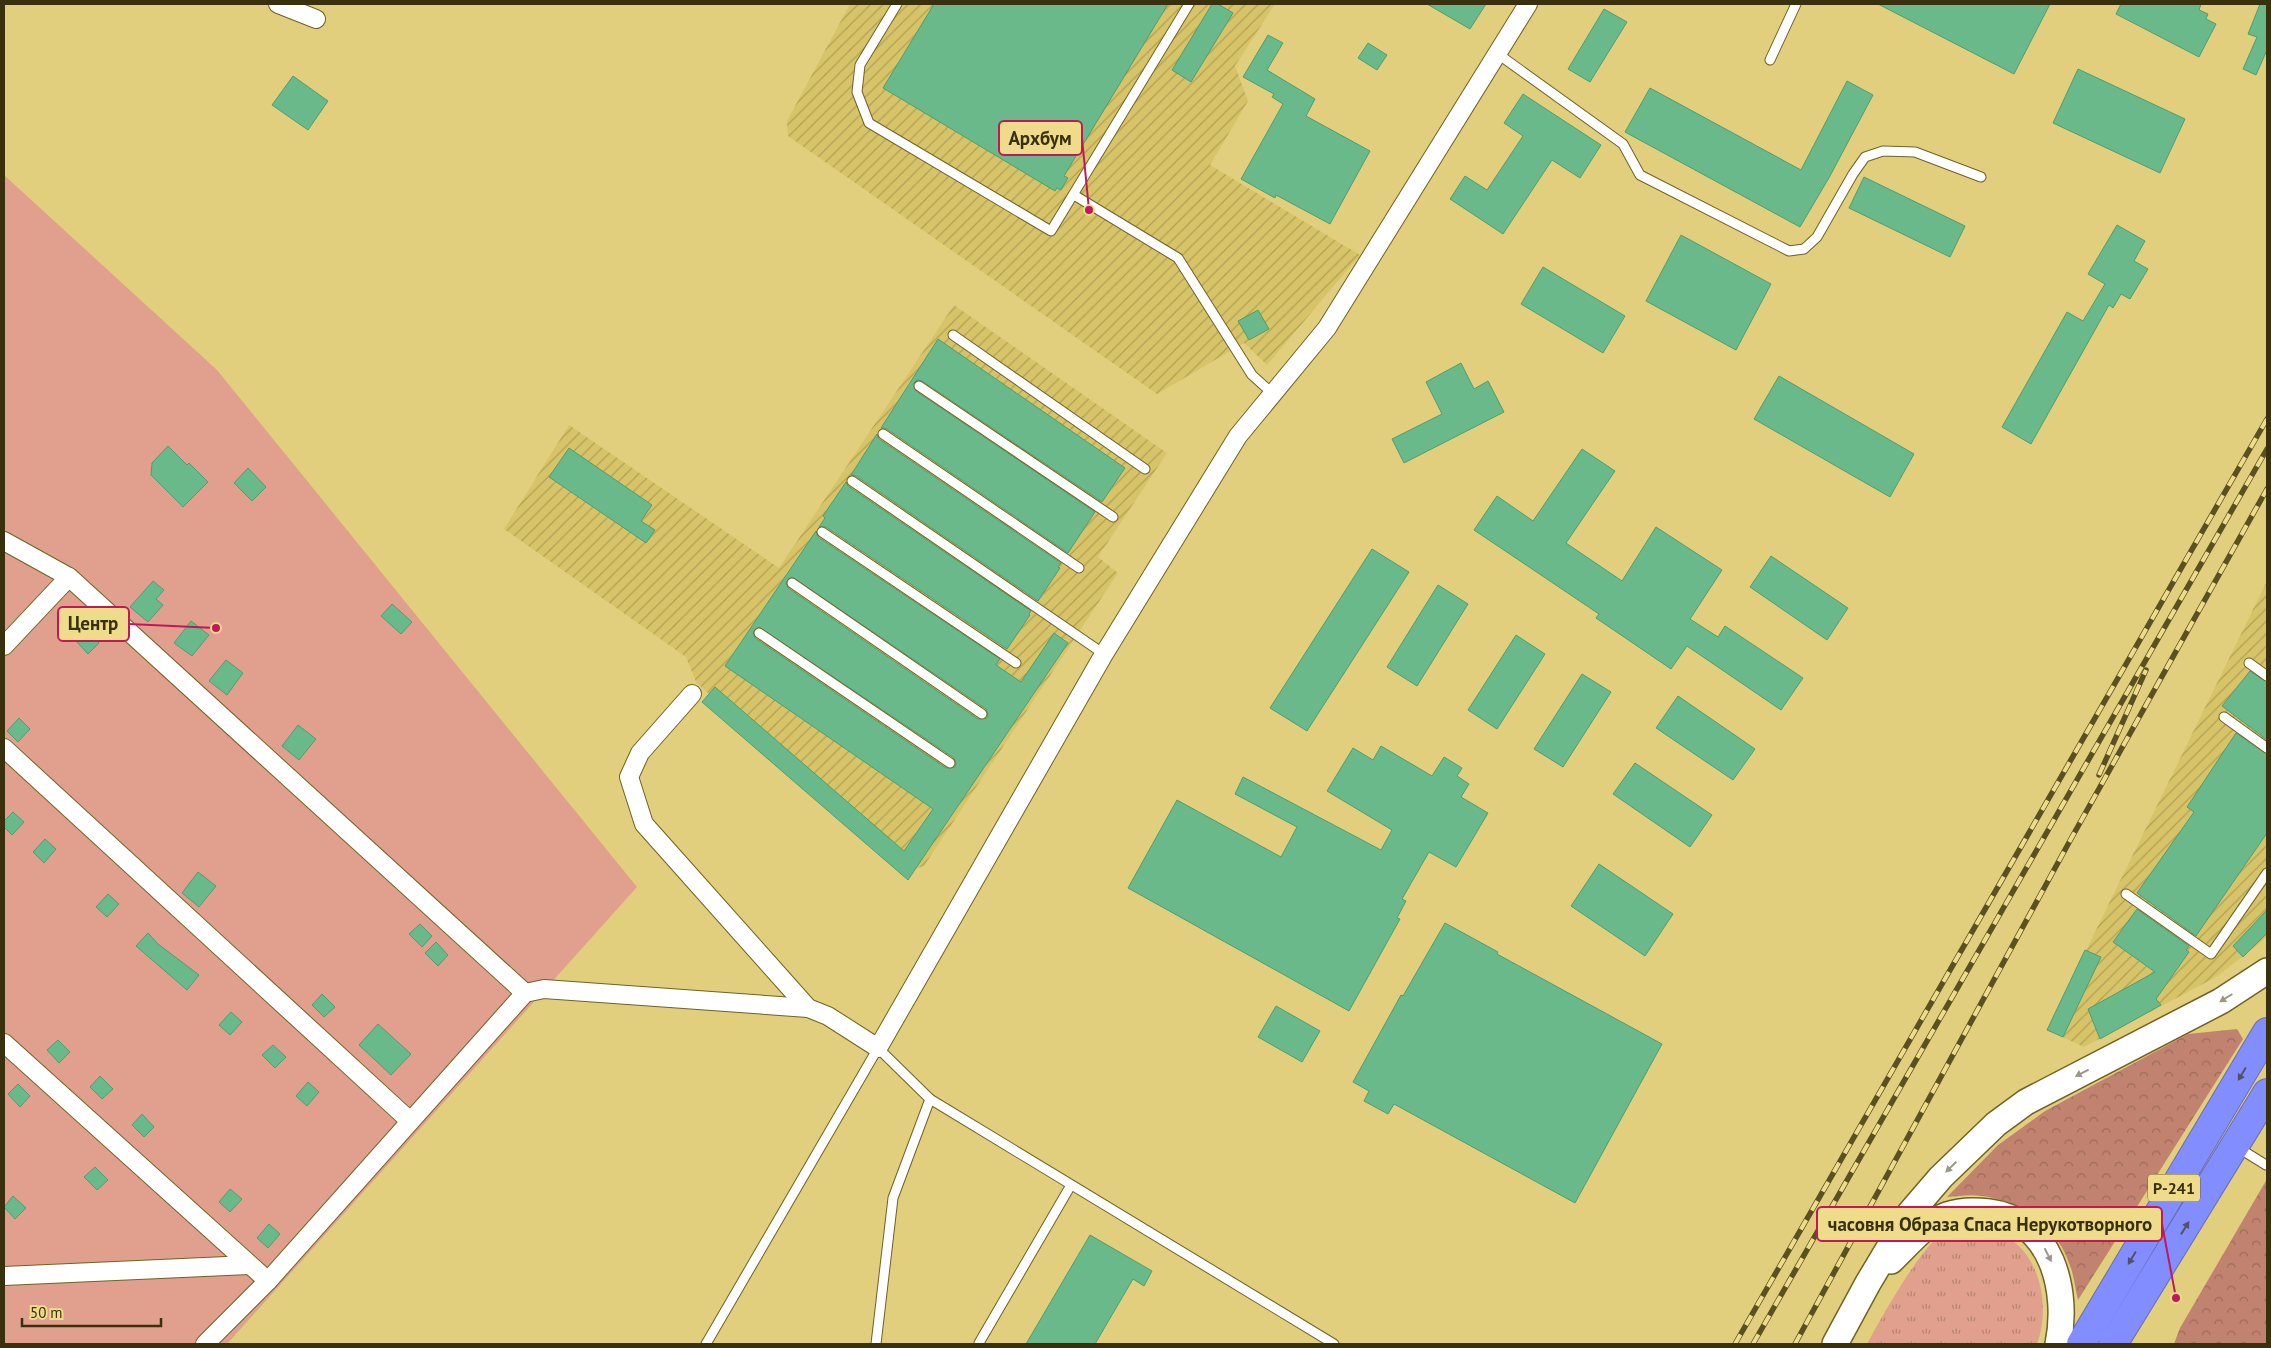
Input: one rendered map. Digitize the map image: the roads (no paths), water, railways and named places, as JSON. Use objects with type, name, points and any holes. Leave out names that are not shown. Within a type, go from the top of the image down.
[{"type":"highway","name":"Р-241","points":[[2081,1344],[2267,1032]]},
{"type":"highway","name":"Р-241","points":[[2113,1344],[2267,1093]]},
{"type":"main road","points":[[1835,1344],[1868,1283],[1910,1213],[1941,1177],[1996,1124],[2026,1102],[2221,1001],[2267,971]]},
{"type":"main road","points":[[1868,1283],[1919,1234],[1946,1215],[1968,1210],[2005,1216],[2027,1228],[2038,1239],[2056,1272],[2062,1306],[2058,1344]]},
{"type":"street","points":[[278,4],[316,19]]},
{"type":"street","points":[[205,1344],[268,1281],[525,993],[544,989],[808,1008],[828,1016],[878,1048],[1104,654],[1238,436],[1327,328],[1528,4]]},
{"type":"street","points":[[4,540],[69,577],[525,993]]},
{"type":"street","points":[[4,646],[69,577]]},
{"type":"street","points":[[692,694],[640,753],[629,777],[644,824],[808,1008]]},
{"type":"street","points":[[4,748],[410,1121]]},
{"type":"street","points":[[4,1043],[268,1281]]},
{"type":"street","points":[[4,1276],[249,1265]]},
{"type":"lane","points":[[897,4],[860,65],[857,92],[870,123],[1051,231],[1189,4]]},
{"type":"lane","points":[[1770,60],[1796,4]]},
{"type":"lane","points":[[1498,54],[1623,144],[1640,175],[1789,251],[1804,249],[1817,237],[1853,174],[1865,157],[1883,151],[1915,152],[1982,177]]},
{"type":"lane","points":[[1074,194],[1178,258],[1252,375],[1273,394]]},
{"type":"lane","points":[[953,335],[1145,469]]},
{"type":"lane","points":[[918,386],[1113,517]]},
{"type":"lane","points":[[883,434],[1079,568]]},
{"type":"lane","points":[[852,481],[1104,654]]},
{"type":"lane","points":[[822,532],[1016,664]]},
{"type":"lane","points":[[792,582],[982,714]]},
{"type":"lane","points":[[759,633],[950,763]]},
{"type":"lane","points":[[2249,663],[2267,676]]},
{"type":"lane","points":[[2224,717],[2267,748]]},
{"type":"lane","points":[[2126,894],[2211,954],[2267,872]]},
{"type":"lane","points":[[706,1344],[878,1048],[930,1099],[1334,1344]]},
{"type":"lane","points":[[876,1344],[893,1198],[930,1099]]},
{"type":"lane","points":[[2235,1146],[2266,1165]]},
{"type":"lane","points":[[979,1343],[1071,1185]]},
{"type":"railway","points":[[1735,1344],[2267,419]]},
{"type":"railway","points":[[1753,1344],[2267,449]]},
{"type":"railway","points":[[1795,1344],[2072,837],[2267,489]]},
{"type":"railway","points":[[2099,775],[2146,670]]},
{"type":"place","name":"Архбум","points":[[1089,210]]},
{"type":"place","name":"Центр","points":[[216,628]]},
{"type":"place","name":"часовня Образа Спаса Нерукотворного","points":[[2176,1298]]}]
